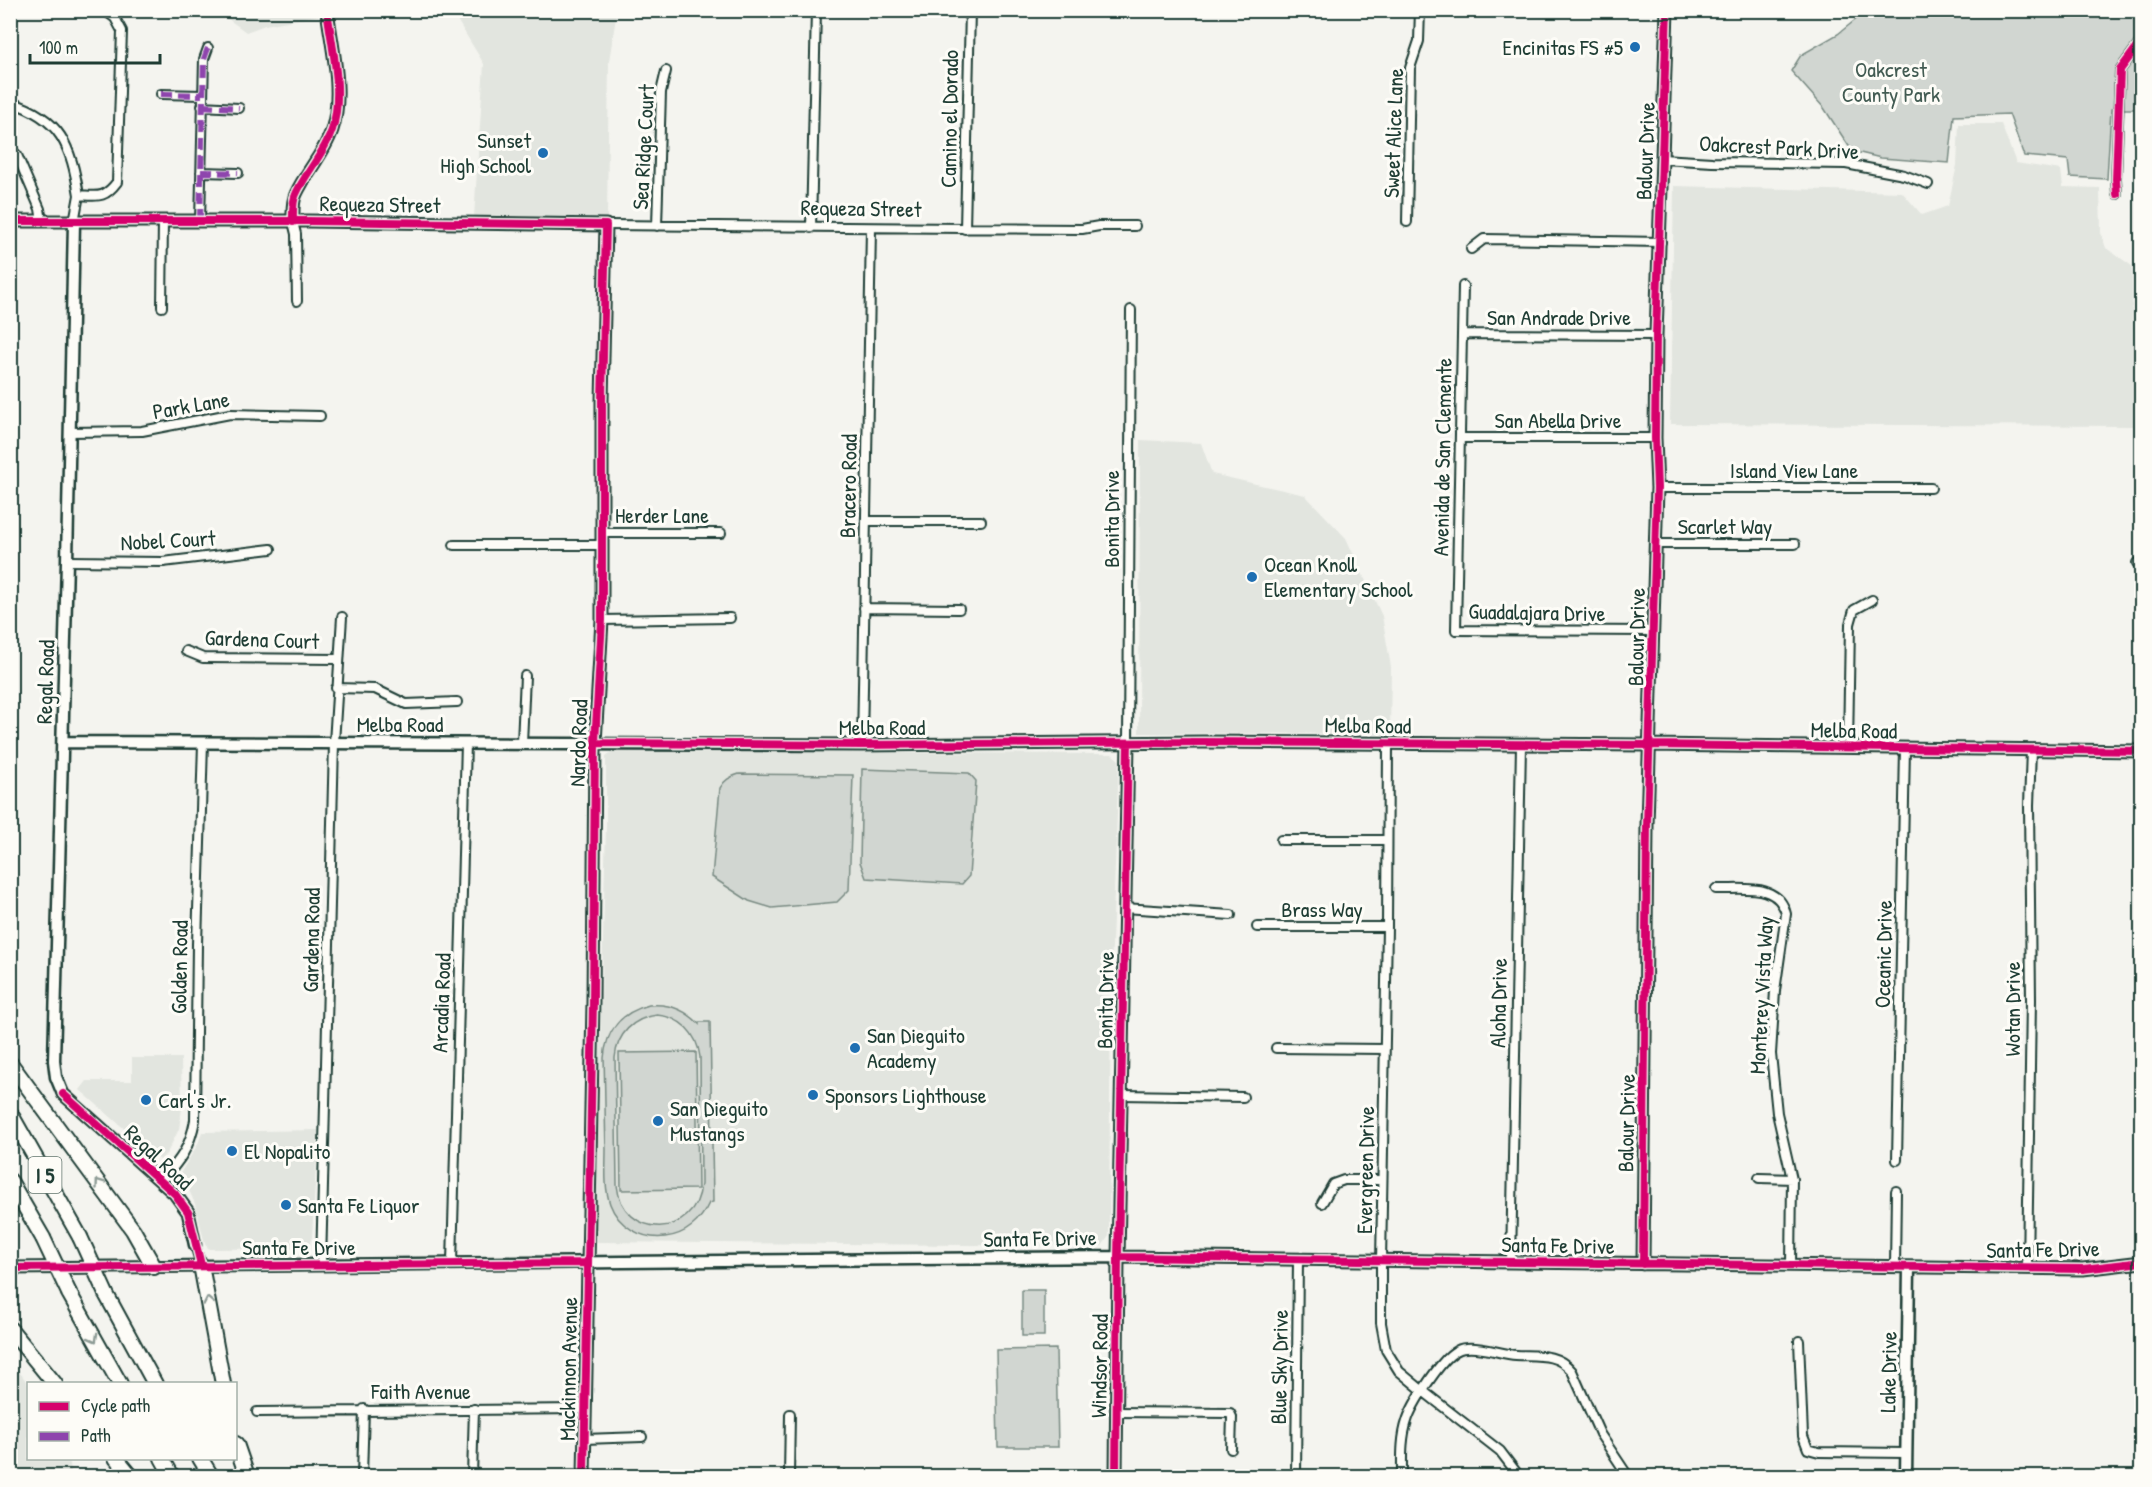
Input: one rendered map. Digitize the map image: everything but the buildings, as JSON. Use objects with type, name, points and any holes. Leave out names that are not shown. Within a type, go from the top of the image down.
[{"type":"highway","points":[[10,1062],[134,1230],[154,1267]]},
{"type":"highway","name":"I 5","points":[[10,1113],[80,1237],[106,1294],[154,1382]]},
{"type":"highway","name":"I 5","points":[[10,1181],[119,1382]]},
{"type":"highway","points":[[201,1265],[223,1382]]},
{"type":"highway","points":[[10,1329],[54,1382]]},
{"type":"highway","points":[[237,1447],[247,1476]]},
{"type":"highway","points":[[118,1460],[131,1476]]},
{"type":"highway","points":[[163,1460],[172,1476]]},
{"type":"highway","points":[[201,1460],[211,1476]]},
{"type":"street","points":[[79,195],[108,194],[117,182],[122,31],[115,18],[104,10]]},
{"type":"street","points":[[297,301],[296,234],[293,222],[295,196],[317,161],[332,130],[336,113],[337,85],[327,10]]},
{"type":"street","points":[[811,228],[816,10]]},
{"type":"street","name":"Camino el Dorado","points":[[965,229],[970,10]]},
{"type":"street","name":"Sweet Alice Lane","points":[[1407,222],[1410,68],[1419,44],[1420,10]]},
{"type":"street","name":"Balour Drive","points":[[1643,1264],[1649,745],[1657,488],[1656,335],[1667,10]]},
{"type":"street","points":[[2117,194],[2120,70],[2142,40]]},
{"type":"street","points":[[200,221],[202,95],[204,58],[208,48]]},
{"type":"street","name":"Sea Ridge Court","points":[[657,226],[661,92],[666,70]]},
{"type":"street","points":[[161,94],[202,95]]},
{"type":"street","points":[[10,102],[30,108],[60,134],[74,166],[79,195],[74,222]]},
{"type":"street","points":[[202,106],[240,108]]},
{"type":"street","points":[[10,149],[17,155],[40,209],[42,221]]},
{"type":"street","points":[[10,156],[21,166]]},
{"type":"street","name":"Oakcrest Park Drive","points":[[1662,159],[1846,164],[1904,176],[1928,184]]},
{"type":"street","points":[[201,172],[238,173]]},
{"type":"street","name":"Requeza Street","points":[[10,221],[965,229],[1082,229],[1099,226],[1135,226]]},
{"type":"street","points":[[162,307],[163,221]]},
{"type":"street","name":"Regal Road","points":[[74,222],[54,1061],[56,1077],[63,1094],[162,1181],[186,1208],[201,1265]]},
{"type":"street","name":"Nardo Road","points":[[588,1263],[595,743],[602,620],[606,225]]},
{"type":"street","name":"Bracero Road","points":[[862,745],[871,228]]},
{"type":"street","points":[[1471,249],[1484,239],[1660,242]]},
{"type":"street","name":"Avenida de San Clemente","points":[[1456,630],[1463,286]]},
{"type":"street","name":"Bonita Drive","points":[[1118,1257],[1128,743],[1131,310]]},
{"type":"street","name":"San Andrade Drive","points":[[1462,334],[1656,335]]},
{"type":"street","name":"Park Lane","points":[[69,432],[142,431],[230,414],[320,416]]},
{"type":"street","name":"San Abella Drive","points":[[1461,438],[1655,438]]},
{"type":"street","name":"Island View Lane","points":[[1657,488],[1931,488]]},
{"type":"street","points":[[866,521],[981,521]]},
{"type":"street","name":"Herder Lane","points":[[603,534],[721,533]]},
{"type":"street","name":"Scarlet Way","points":[[1656,544],[1795,544]]},
{"type":"street","points":[[454,545],[602,545]]},
{"type":"street","name":"Nobel Court","points":[[67,561],[163,562],[271,549]]},
{"type":"street","points":[[1848,748],[1850,624],[1854,610],[1872,600]]},
{"type":"street","points":[[864,608],[959,609]]},
{"type":"street","name":"Gardena Road","points":[[321,1265],[334,743],[342,616]]},
{"type":"street","points":[[602,620],[730,618]]},
{"type":"street","name":"Guadalajara Drive","points":[[1456,630],[1654,631]]},
{"type":"street","name":"Gardena Court","points":[[186,651],[202,658],[338,659]]},
{"type":"street","points":[[522,743],[525,676]]},
{"type":"street","points":[[336,688],[375,689],[406,704],[458,702]]},
{"type":"street","name":"Melba Road","points":[[63,742],[1649,745],[2142,752]]},
{"type":"street","name":"Golden Road","points":[[162,1181],[191,1140],[195,1120],[203,743]]},
{"type":"street","name":"Arcadia Road","points":[[452,1263],[466,743]]},
{"type":"street","name":"Evergreen Drive","points":[[1388,744],[1381,1323],[1386,1350],[1400,1371],[1500,1451],[1518,1476]]},
{"type":"street","name":"Aloha Drive","points":[[1511,1262],[1521,745]]},
{"type":"street","name":"Oceanic Drive","points":[[1898,1160],[1905,748]]},
{"type":"street","name":"Wotan Drive","points":[[2027,1268],[2031,1000],[2029,805],[2031,750]]},
{"type":"street","points":[[1281,840],[1387,840]]},
{"type":"street","name":"Monterey Vista Way","points":[[1716,889],[1766,890],[1776,895],[1784,906],[1786,914],[1775,991],[1771,1054],[1777,1113],[1792,1179],[1791,1266]]},
{"type":"street","points":[[1124,908],[1231,915]]},
{"type":"street","name":"Brass Way","points":[[1257,927],[1387,927]]},
{"type":"street","points":[[1276,1048],[1385,1049]]},
{"type":"street","points":[[1122,1095],[1243,1097]]},
{"type":"street","points":[[1759,1178],[1792,1179]]},
{"type":"street","points":[[1322,1203],[1333,1184],[1344,1180],[1382,1180]]},
{"type":"street","points":[[1895,1268],[1896,1191]]},
{"type":"street","name":"Santa Fe Drive","points":[[10,1268],[1118,1257],[2083,1269],[2142,1262]]},
{"type":"street","name":"Windsor Road","points":[[1116,1476],[1118,1257]]},
{"type":"street","name":"Blue Sky Drive","points":[[1296,1476],[1298,1259]]},
{"type":"street","name":"Mackinnon Avenue","points":[[584,1476],[588,1263]]},
{"type":"street","name":"Lake Drive","points":[[1906,1476],[1909,1268]]},
{"type":"street","points":[[1799,1341],[1803,1436],[1808,1449],[1819,1452],[1906,1453]]},
{"type":"street","points":[[1402,1476],[1401,1448],[1407,1421],[1423,1391],[1451,1354],[1468,1347],[1511,1355],[1561,1359],[1572,1371],[1600,1434],[1628,1476]]},
{"type":"street","points":[[472,1476],[474,1408]]},
{"type":"street","name":"Faith Avenue","points":[[257,1412],[584,1408]]},
{"type":"street","points":[[362,1476],[364,1409]]},
{"type":"street","points":[[1116,1412],[1230,1413],[1232,1417],[1231,1449]]},
{"type":"street","points":[[789,1476],[790,1414]]},
{"type":"street","points":[[584,1439],[642,1437]]},
{"type":"shaded area","points":[[217,11],[329,11],[327,14],[265,25],[246,32]]},
{"type":"shaded area","name":"Sunset High School","points":[[441,11],[617,11],[609,61],[607,218],[474,217],[484,64],[454,15]]},
{"type":"shaded area","points":[[1959,124],[2001,124],[2016,163],[2061,170],[2063,187],[2100,188],[2101,233],[2106,248],[2132,266],[2134,426],[1670,424],[1674,186],[1902,192],[1922,215],[1948,206],[1957,165]]},
{"type":"shaded area","name":"Ocean Knoll Elementary School","points":[[1140,440],[1201,443],[1212,474],[1305,495],[1346,538],[1382,616],[1391,667],[1390,734],[1139,733]]},
{"type":"shaded area","name":"San Dieguito Academy","points":[[612,751],[1112,754],[1119,760],[1111,971],[1109,1236],[1102,1246],[595,1242],[606,757]]},
{"type":"shaded area","points":[[132,1058],[181,1058],[182,1108],[179,1129],[167,1153],[160,1160],[80,1090],[87,1081],[132,1081]]},
{"type":"shaded area","points":[[318,1130],[312,1237],[308,1248],[209,1249],[205,1244],[195,1204],[188,1188],[180,1179],[181,1172],[198,1144],[202,1132]]},
{"type":"shaded area","points":[[11,1360],[27,1383],[27,1460],[69,1460],[72,1476],[11,1476]]},
{"type":"green space","name":"Oakcrest County Park","points":[[1858,11],[2141,11],[2141,109],[2111,109],[2107,179],[2070,177],[2068,160],[2024,156],[2009,114],[1954,116],[1949,163],[1881,158],[1852,151],[1824,108],[1791,71],[1801,55],[1838,34],[1859,17]]},
{"type":"green space","points":[[862,769],[969,773],[976,781],[969,876],[962,884],[866,878],[860,862]]},
{"type":"green space","points":[[739,774],[853,775],[849,890],[837,902],[772,908],[749,901],[712,877],[720,788],[728,779]]},
{"type":"green space","points":[[649,1005],[670,1006],[688,1014],[699,1024],[699,1022],[710,1022],[713,1202],[709,1203],[702,1216],[692,1226],[673,1236],[648,1236],[632,1230],[614,1212],[607,1191],[605,1048],[617,1024],[623,1017]],"holes":[[[666,1016],[680,1023],[691,1034],[700,1057],[701,1184],[696,1202],[687,1216],[674,1223],[659,1226],[645,1224],[632,1216],[622,1203],[617,1185],[615,1058],[619,1042],[634,1024],[648,1017]]]},
{"type":"green space","name":"San Dieguito Mustangs","points":[[696,1052],[698,1189],[621,1190],[619,1053]]},
{"type":"green space","points":[[1022,1290],[1044,1290],[1044,1336],[1022,1336]]},
{"type":"green space","points":[[1056,1349],[1058,1447],[998,1447],[996,1350]]},
{"type":"marked path","points":[[200,221],[204,59],[208,48]]},
{"type":"marked path","points":[[161,94],[202,95]]},
{"type":"marked path","points":[[202,106],[239,108]]},
{"type":"marked path","points":[[201,172],[238,173]]},
{"type":"cycle path","points":[[293,222],[295,197],[329,139],[335,116],[336,70],[327,10]]},
{"type":"cycle path","points":[[1643,1264],[1647,825],[1657,488],[1656,335],[1667,10]]},
{"type":"cycle path","points":[[2117,194],[2120,70],[2142,40]]},
{"type":"cycle path","points":[[10,221],[308,221],[606,225],[602,401],[602,620],[595,743],[593,1002],[584,1476]]},
{"type":"cycle path","points":[[595,743],[862,745],[1203,742],[2142,751]]},
{"type":"cycle path","points":[[1116,1476],[1128,743]]},
{"type":"cycle path","points":[[63,1094],[175,1194],[188,1212],[201,1265]]},
{"type":"cycle path","points":[[1118,1257],[2083,1269],[2142,1262]]},
{"type":"cycle path","points":[[10,1268],[588,1263]]},
{"type":"place","name":"Encinitas FS #5","points":[[1635,47]]},
{"type":"place","name":"Sunset High School","points":[[543,153]]},
{"type":"place","name":"Ocean Knoll Elementary School","points":[[1252,577]]},
{"type":"place","name":"San Dieguito Academy","points":[[855,1048]]},
{"type":"place","name":"Sponsors Lighthouse","points":[[813,1095]]},
{"type":"place","name":"Carl's Jr.","points":[[146,1100]]},
{"type":"place","name":"San Dieguito Mustangs","points":[[658,1121]]},
{"type":"place","name":"El Nopalito","points":[[232,1151]]},
{"type":"place","name":"Santa Fe Liquor","points":[[286,1205]]}]
